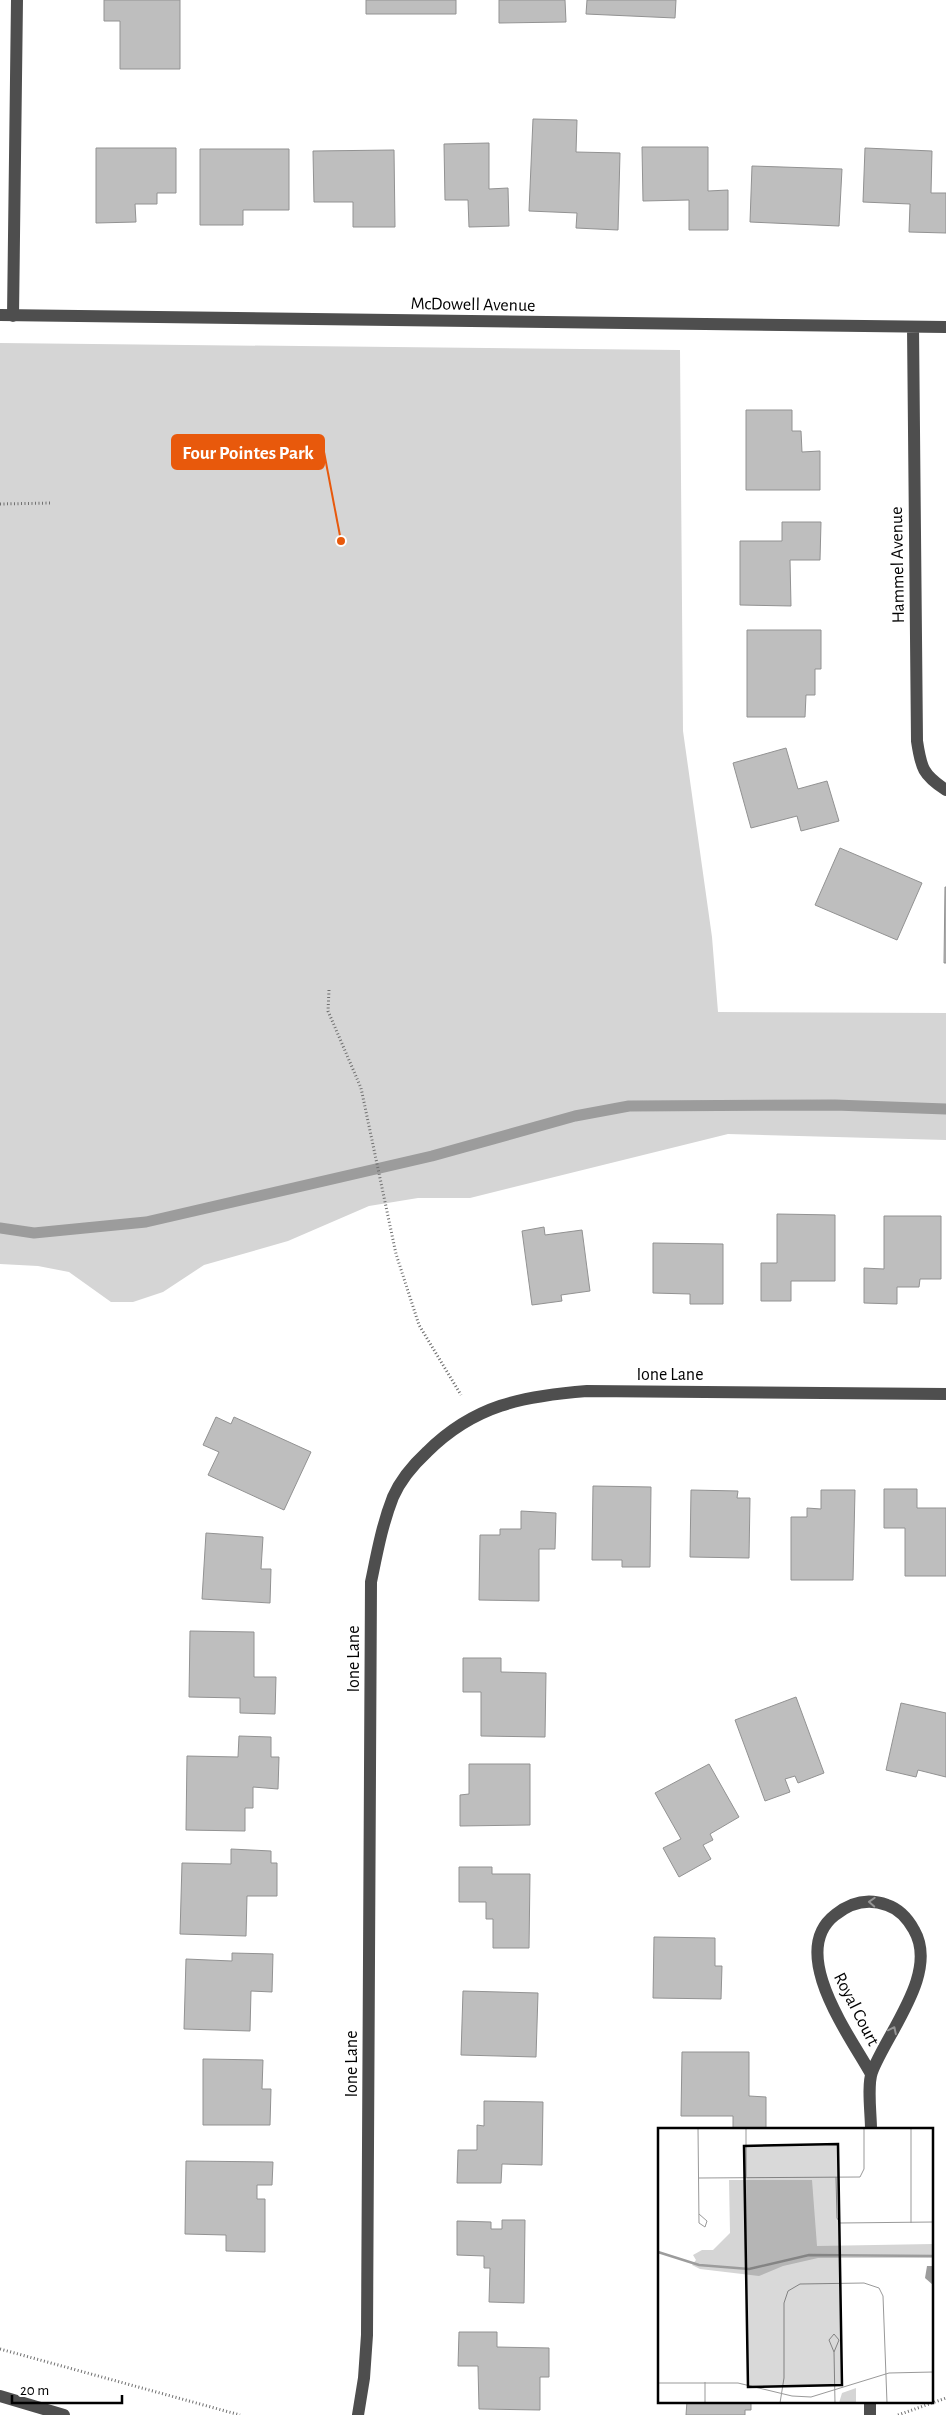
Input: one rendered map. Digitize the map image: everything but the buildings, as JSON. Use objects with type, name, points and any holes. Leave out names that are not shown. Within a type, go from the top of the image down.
[{"type":"street","points":[[6,316],[17,0]]},
{"type":"street","name":"McDowell Avenue","points":[[6,316],[946,327]]},
{"type":"street","name":"Hammel Avenue","points":[[913,327],[917,741],[921,766],[931,781],[946,790]]},
{"type":"street","name":"Ione Lane","points":[[358,2415],[364,2378],[367,2335],[371,1582],[380,1537],[394,1496],[415,1463],[446,1433],[472,1418],[506,1403],[543,1395],[587,1391],[946,1394]]},
{"type":"street","name":"Royal Court","points":[[871,2074],[826,1992],[816,1956],[821,1933],[833,1916],[854,1903],[874,1900],[890,1906],[908,1918],[919,1938],[922,1956],[918,1980],[871,2074],[871,2128]]},
{"type":"street","points":[[0,2396],[64,2415]]},
{"type":"street","points":[[870,2402],[870,2415]]},
{"type":"path","points":[[0,504],[52,504]]},
{"type":"path","points":[[329,990],[328,1011],[360,1088],[396,1254],[419,1325],[461,1395]]},
{"type":"path","points":[[0,2349],[240,2415]]},
{"type":"path","points":[[898,2415],[946,2398]]},
{"type":"path","points":[[910,2410],[910,2415]]},
{"type":"shaded area","points":[[0,343],[680,350],[683,731],[712,937],[718,1012],[946,1013],[946,1140],[728,1134],[470,1198],[418,1198],[369,1206],[288,1241],[204,1265],[163,1292],[133,1302],[111,1302],[69,1272],[38,1266],[0,1264]]},
{"type":"waterway","points":[[0,1228],[34,1233],[146,1222],[432,1156],[575,1116],[629,1106],[835,1105],[946,1109]]},
{"type":"place","name":"Four Pointes Park","points":[[341,541]]}]
